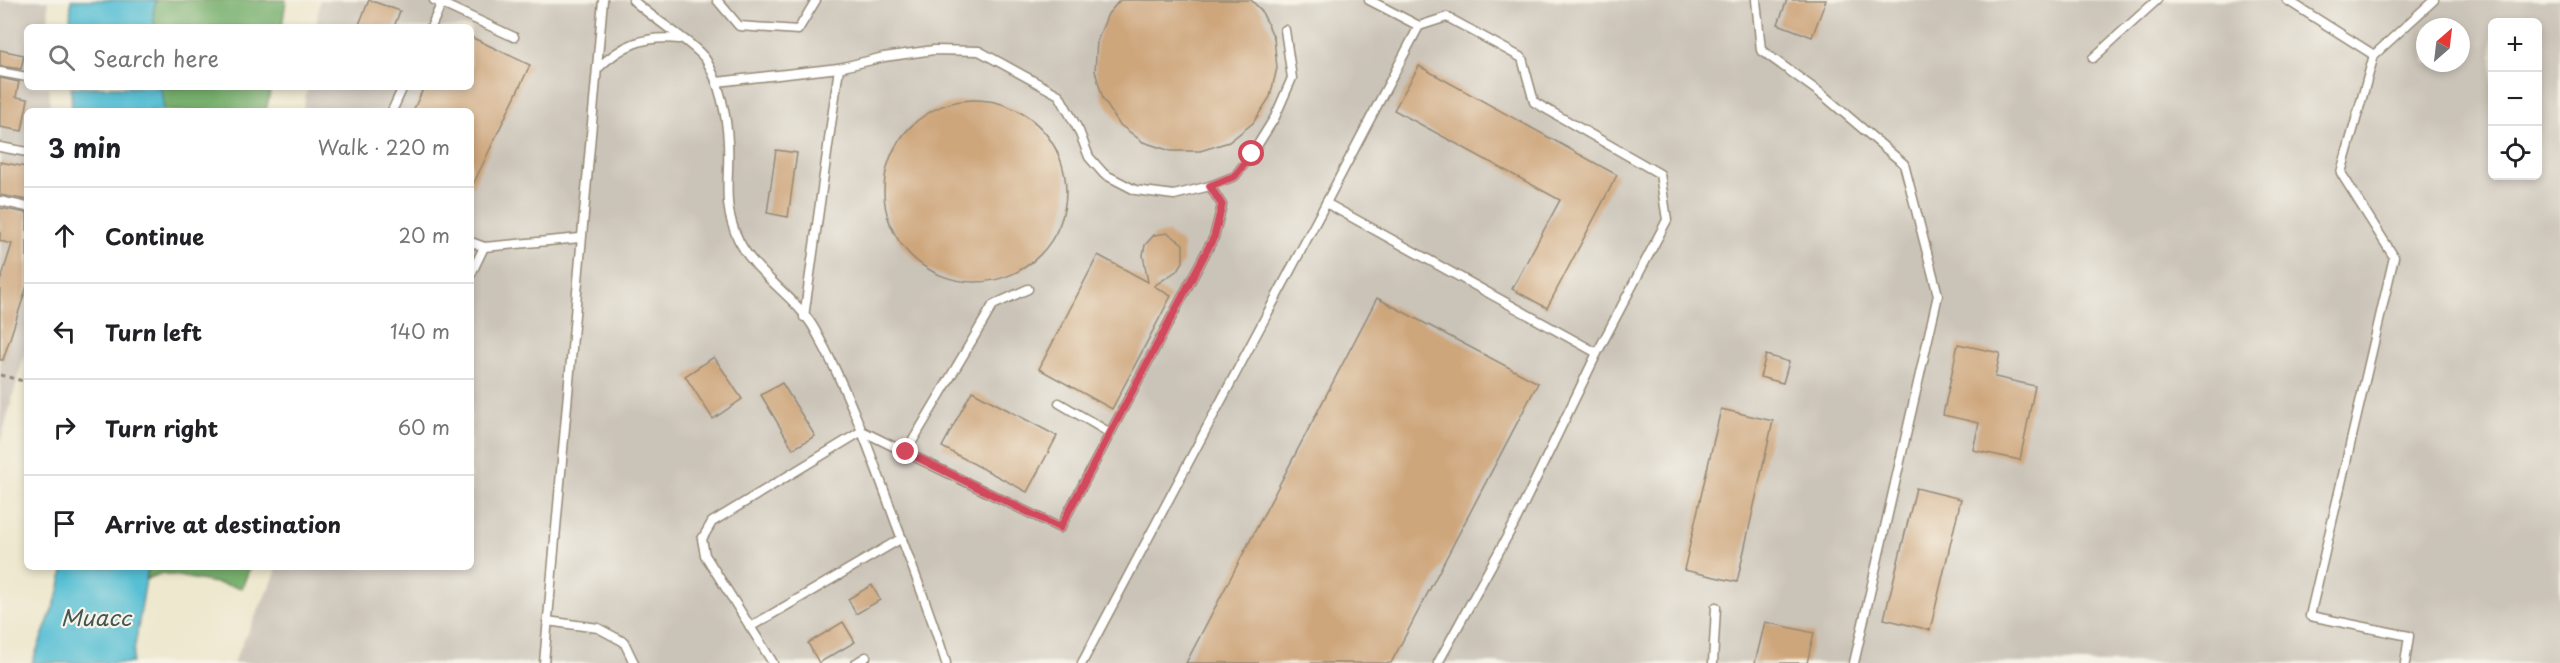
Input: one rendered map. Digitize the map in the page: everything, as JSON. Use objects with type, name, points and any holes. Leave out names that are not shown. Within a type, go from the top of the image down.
[{"type":"lane","points":[[544,663],[580,238],[603,0]]},
{"type":"lane","points":[[633,0],[648,15],[705,58],[717,82],[728,143],[726,182],[729,213],[739,241],[760,269],[813,327],[838,376],[862,431],[946,663]]},
{"type":"lane","points":[[717,0],[739,26],[798,30],[816,0]]},
{"type":"lane","points":[[1369,0],[1419,26]]},
{"type":"lane","points":[[1756,0],[1761,50],[1823,95],[1904,164],[1938,295],[1854,663]]},
{"type":"lane","points":[[2093,58],[2157,0]]},
{"type":"lane","points":[[2287,0],[2374,55]]},
{"type":"lane","points":[[2405,663],[2409,636],[2310,616],[2394,257],[2341,173],[2374,55],[2434,0]]},
{"type":"lane","points":[[432,24],[440,1],[514,37]]},
{"type":"lane","points":[[1082,663],[1419,26],[1447,17],[1522,58],[1534,102],[1660,174],[1667,220],[1597,353],[1514,524],[1438,663]]},
{"type":"lane","points":[[717,82],[838,68],[884,57],[934,50],[979,51],[1059,95],[1079,131],[1089,158],[1104,174],[1135,190],[1174,195],[1210,186],[1235,176],[1275,117],[1292,78],[1285,30]]},
{"type":"lane","points":[[597,69],[615,51],[636,41],[657,36],[680,39]]},
{"type":"lane","points":[[804,317],[838,68]]},
{"type":"lane","points":[[0,72],[24,76]]},
{"type":"lane","points":[[393,108],[402,90]]},
{"type":"lane","points":[[0,147],[24,151]]},
{"type":"lane","points":[[862,431],[1060,528],[1214,237],[1222,205],[1210,186]]},
{"type":"lane","points":[[0,201],[24,206]]},
{"type":"lane","points":[[1326,203],[1597,353]]},
{"type":"lane","points":[[474,243],[484,247],[580,238]]},
{"type":"lane","points":[[474,268],[484,247]]},
{"type":"lane","points":[[906,452],[993,305],[1028,289]]},
{"type":"lane","points":[[1059,403],[1110,433]]},
{"type":"lane","points":[[773,663],[705,555],[702,538],[712,522],[862,431]]},
{"type":"lane","points":[[750,627],[902,538]]},
{"type":"lane","points":[[1713,663],[1716,607]]},
{"type":"lane","points":[[547,621],[598,628],[624,642],[634,663]]},
{"type":"lane","points":[[856,663],[866,657]]},
{"type":"path","points":[[0,375],[24,381]]},
{"type":"shaded area","points":[[0,0],[48,0],[49,24],[24,24],[24,90],[49,90],[50,108],[24,108],[24,355],[0,444]]},
{"type":"shaded area","points":[[320,0],[2560,0],[2560,663],[233,663],[276,570],[474,570],[474,108],[304,108],[306,90],[474,90],[474,24],[316,24]]},
{"type":"green space","points":[[156,0],[286,0],[282,24],[155,24],[153,13]]},
{"type":"green space","points":[[161,90],[270,90],[267,108],[164,108]]},
{"type":"green space","points":[[148,570],[249,570],[242,588],[162,573],[147,579]]},
{"type":"water","points":[[71,0],[156,0],[153,13],[155,24],[70,24]]},
{"type":"water","points":[[71,90],[161,90],[164,108],[72,108]]},
{"type":"water","name":"Миасс","points":[[63,570],[148,570],[132,663],[32,663],[59,592]]},
{"type":"building","points":[[369,0],[400,11],[395,24],[359,24]]},
{"type":"building","points":[[1120,0],[1251,0],[1261,10],[1274,38],[1277,68],[1270,97],[1253,123],[1229,142],[1200,151],[1171,151],[1143,142],[1119,124],[1103,99],[1095,71],[1097,41],[1108,14]]},
{"type":"building","points":[[1787,0],[1826,0],[1812,37],[1778,24]]},
{"type":"building","points":[[474,38],[530,65],[474,183],[474,108],[414,108],[423,90],[474,90]]},
{"type":"building","points":[[0,50],[24,55],[21,69],[0,66]]},
{"type":"building","points":[[1419,66],[1617,175],[1547,308],[1512,289],[1560,200],[1394,110]]},
{"type":"building","points":[[0,78],[19,82],[16,97],[28,99],[26,108],[24,108],[22,131],[0,127]]},
{"type":"building","points":[[975,100],[993,101],[1010,107],[1026,115],[1040,126],[1051,140],[1059,156],[1065,173],[1065,209],[1059,226],[1051,242],[1040,256],[1026,267],[1010,275],[993,281],[975,282],[957,281],[940,275],[924,267],[910,256],[899,242],[891,226],[885,209],[884,191],[885,173],[891,156],[899,140],[910,126],[924,115],[940,107],[957,101]]},
{"type":"building","points":[[776,150],[797,153],[788,217],[767,213]]},
{"type":"building","points":[[0,162],[24,166],[24,199],[0,195]]},
{"type":"building","points":[[0,208],[24,212],[24,295],[3,360],[0,360],[0,282],[12,244],[0,241]]},
{"type":"building","points":[[1168,233],[1183,244],[1183,262],[1178,270],[1154,286],[1171,296],[1112,409],[1039,369],[1098,255],[1148,282],[1143,255],[1145,245],[1154,235]]},
{"type":"building","points":[[1377,298],[1538,383],[1391,663],[1186,663]]},
{"type":"building","points":[[1958,344],[2000,353],[1995,377],[2035,386],[2020,460],[1973,450],[1979,423],[1943,415]]},
{"type":"building","points":[[1766,355],[1789,362],[1783,383],[1760,377]]},
{"type":"building","points":[[714,357],[742,399],[713,419],[685,376]]},
{"type":"building","points":[[782,383],[815,436],[793,449],[761,395]]},
{"type":"building","points":[[972,391],[1057,436],[1027,492],[942,447]]},
{"type":"building","points":[[1721,409],[1773,421],[1737,582],[1684,570]]},
{"type":"building","points":[[1916,488],[1961,499],[1930,630],[1884,619]]},
{"type":"building","points":[[872,585],[880,600],[856,614],[848,599]]},
{"type":"building","points":[[843,622],[855,642],[819,663],[808,643]]},
{"type":"building","points":[[1765,622],[1814,633],[1807,663],[1755,663]]},
{"type":"route","points":[[906,452],[1060,528],[1214,237],[1222,205],[1210,186],[1235,176],[1252,154]]}]
